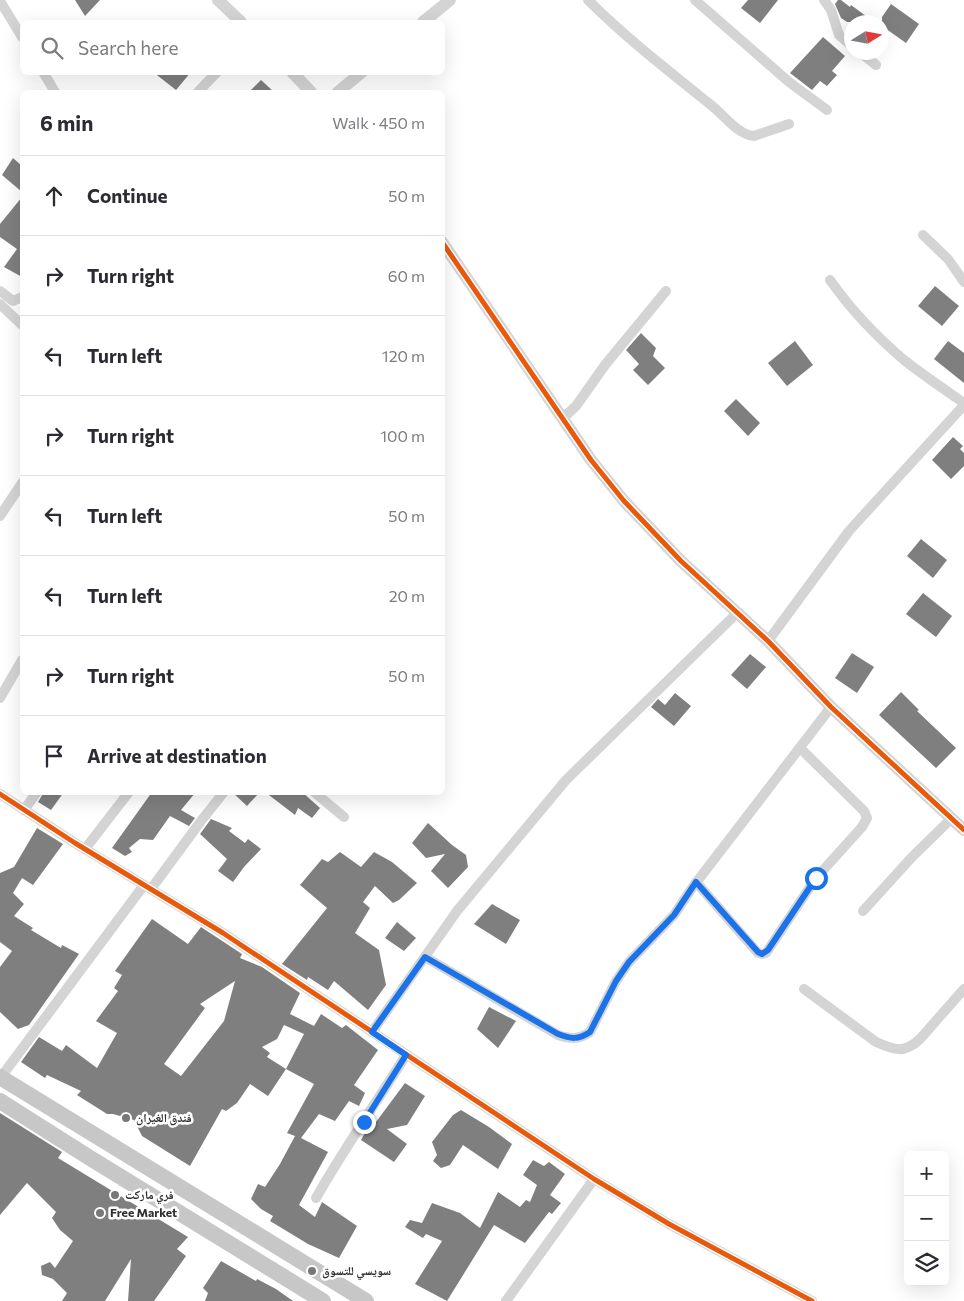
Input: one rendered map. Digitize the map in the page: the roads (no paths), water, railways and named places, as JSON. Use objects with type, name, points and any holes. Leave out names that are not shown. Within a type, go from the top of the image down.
[{"type":"main road","points":[[0,1077],[366,1301]]},
{"type":"main road","points":[[0,1101],[323,1301]]},
{"type":"street","points":[[218,0],[239,20]]},
{"type":"street","points":[[425,20],[450,0]]},
{"type":"street","points":[[588,0],[636,45],[741,131],[754,136],[789,124]]},
{"type":"street","points":[[695,0],[789,82],[827,110]]},
{"type":"street","points":[[824,0],[831,10],[839,35],[844,39]]},
{"type":"street","points":[[0,2],[20,34]]},
{"type":"street","points":[[870,60],[876,65]]},
{"type":"street","points":[[45,75],[53,90]]},
{"type":"street","points":[[200,90],[214,75]]},
{"type":"street","points":[[295,75],[309,90]]},
{"type":"street","points":[[340,90],[358,75]]},
{"type":"street","points":[[923,235],[948,259],[964,282]]},
{"type":"street","points":[[445,246],[562,419],[591,460],[624,501],[681,561],[736,614],[768,641],[831,707],[964,830]]},
{"type":"street","points":[[768,641],[850,531],[964,404],[904,360],[868,326],[830,280]]},
{"type":"street","points":[[0,291],[13,302],[20,299]]},
{"type":"street","points":[[562,419],[576,406],[605,365],[666,291]]},
{"type":"street","points":[[0,304],[20,323]]},
{"type":"street","points":[[0,516],[20,486]]},
{"type":"street","points":[[372,1032],[457,911],[566,780],[736,614]]},
{"type":"street","points":[[0,698],[20,663]]},
{"type":"street","points":[[425,957],[558,1034],[575,1039],[583,1037],[590,1032],[616,981],[629,962],[674,915],[696,882],[831,707]]},
{"type":"street","points":[[696,882],[758,952],[762,954],[766,952],[816,878],[862,827],[867,818],[864,811],[800,748]]},
{"type":"street","points":[[0,794],[85,849],[224,934],[594,1179],[669,1224],[812,1301]]},
{"type":"street","points":[[24,810],[35,795]]},
{"type":"street","points":[[85,849],[127,795]]},
{"type":"street","points":[[0,1077],[147,887],[222,795]]},
{"type":"street","points":[[318,795],[344,817]]},
{"type":"street","points":[[863,911],[912,857],[951,819]]},
{"type":"street","points":[[804,989],[876,1042],[890,1048],[902,1050],[913,1046],[920,1040],[964,989]]},
{"type":"street","points":[[316,1198],[348,1143],[364,1122],[406,1055]]},
{"type":"street","points":[[506,1301],[594,1179]]},
{"type":"place","name":"فندق الغيران","points":[[126,1118]]},
{"type":"place","name":"فري ماركت","points":[[115,1195]]},
{"type":"place","name":"Free Market","points":[[100,1213]]},
{"type":"place","name":"سويسي للتسوق","points":[[312,1271]]}]
